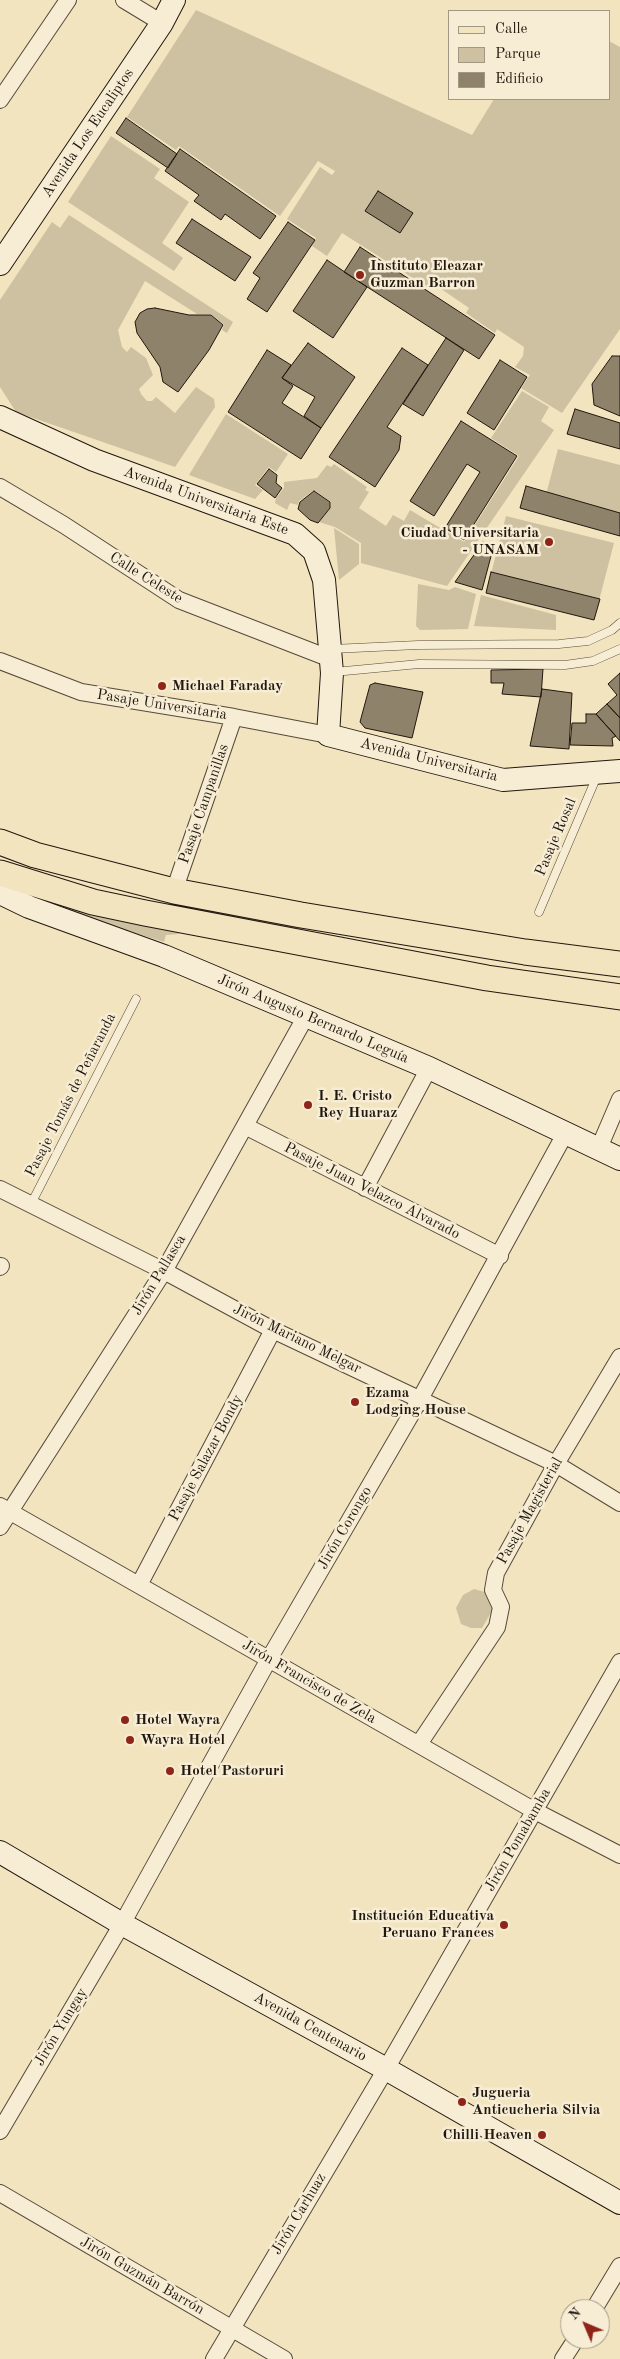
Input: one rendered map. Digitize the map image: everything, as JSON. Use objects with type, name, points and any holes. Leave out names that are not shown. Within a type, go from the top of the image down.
[{"type":"main road","name":"Avenida Los Eucaliptos","points":[[0,264],[162,23],[174,0]]},
{"type":"main road","name":"Avenida Universitaria Este","points":[[3,418],[94,460],[295,534],[314,552],[324,580],[331,660],[328,735]]},
{"type":"main road","name":"Avenida Universitaria","points":[[328,735],[503,780],[609,772]]},
{"type":"main road","points":[[0,842],[35,855],[174,891],[301,916],[525,952],[620,964]]},
{"type":"main road","points":[[0,873],[93,902],[487,978],[620,997]]},
{"type":"main road","name":"Jirón Augusto Bernardo Leguía","points":[[0,893],[29,906],[157,954],[429,1068],[620,1159]]},
{"type":"main road","name":"Avenida Centenario","points":[[0,1852],[122,1924],[386,2069],[620,2203]]},
{"type":"street","points":[[0,100],[68,0]]},
{"type":"street","points":[[124,0],[162,23]]},
{"type":"street","name":"Calle Celeste","points":[[0,487],[64,525],[178,600],[331,660]]},
{"type":"street","name":"Pasaje Universitaria","points":[[0,661],[81,692],[234,717],[328,735]]},
{"type":"street","name":"Pasaje Campanillas","points":[[174,891],[234,717]]},
{"type":"street","name":"Jirón Pallasca","points":[[0,1527],[5,1508],[164,1271],[306,1016]]},
{"type":"street","points":[[365,1188],[429,1068]]},
{"type":"street","points":[[599,1148],[620,1099]]},
{"type":"street","name":"Pasaje Juan Velazco Alvarado","points":[[244,1126],[500,1256]]},
{"type":"street","name":"Jirón Corongo","points":[[122,1924],[268,1659],[420,1399],[500,1256],[566,1132]]},
{"type":"street","name":"Jirón Mariano Melgar","points":[[0,1189],[164,1271],[273,1330],[556,1464],[620,1503]]},
{"type":"street","name":"Pasaje Salazar Bondy","points":[[139,1585],[273,1330]]},
{"type":"street","name":"Pasaje Magisterial","points":[[419,1744],[497,1627],[502,1607],[493,1590],[496,1573],[556,1464],[620,1357]]},
{"type":"street","name":"Jirón Francisco de Zela","points":[[5,1508],[535,1811],[620,1855]]},
{"type":"street","name":"Jirón Pomabamba","points":[[386,2069],[620,1662]]},
{"type":"street","name":"Jirón Yungay","points":[[0,2131],[122,1924]]},
{"type":"street","name":"Jirón Carhuaz","points":[[214,2359],[386,2069]]},
{"type":"street","name":"Jirón Guzmán Barrón","points":[[0,2193],[284,2359]]},
{"type":"street","points":[[600,2299],[620,2266]]},
{"type":"lane","points":[[331,660],[418,645],[559,644],[588,640],[612,630],[620,623]]},
{"type":"lane","points":[[331,660],[418,664],[565,665],[593,661],[620,649]]},
{"type":"lane","name":"Pasaje Rosal","points":[[539,912],[609,772]]},
{"type":"lane","name":"Pasaje Tomás de Peñaranda","points":[[31,1204],[136,999]]},
{"type":"green space","points":[[196,10],[472,135],[493,100],[610,100],[610,42],[620,47],[620,329],[562,413],[521,388],[530,375],[515,367],[523,356],[524,347],[497,329],[495,333],[466,313],[469,308],[434,284],[430,289],[342,233],[327,256],[312,246],[316,238],[287,219],[320,167],[332,175],[335,171],[318,161],[280,216],[179,146],[176,150],[127,117]]},
{"type":"green space","points":[[111,136],[160,169],[154,178],[189,202],[162,243],[183,258],[174,271],[68,202]]},
{"type":"green space","points":[[69,215],[233,322],[227,333],[222,330],[224,325],[211,314],[197,314],[145,281],[118,330],[122,347],[127,352],[131,347],[146,358],[153,375],[139,389],[147,401],[152,401],[156,397],[175,413],[196,387],[214,399],[215,407],[175,467],[16,412],[0,387],[0,300],[52,222],[60,228]]},
{"type":"green space","points":[[522,391],[549,407],[541,421],[554,430],[447,586],[361,563],[361,543],[335,527],[319,522],[330,508],[331,502],[314,490],[299,501],[298,505],[290,503],[287,510],[275,503],[276,498],[284,488],[284,482],[317,478],[327,465],[331,467],[334,464],[367,487],[365,490],[369,492],[359,508],[386,526],[393,515],[404,521],[410,510],[464,542],[519,456],[491,438]]},
{"type":"green space","points":[[226,414],[288,454],[276,472],[269,467],[255,485],[263,490],[255,499],[189,475]]},
{"type":"green space","points":[[558,449],[620,465],[620,523],[544,502]]},
{"type":"green space","points":[[506,516],[614,543],[594,620],[486,593]]},
{"type":"green space","points":[[334,528],[359,544],[359,564],[339,580]]},
{"type":"green space","points":[[418,584],[449,590],[455,587],[476,594],[468,629],[420,630],[416,626]]},
{"type":"green space","points":[[481,595],[556,615],[556,630],[474,626]]},
{"type":"green space","points":[[44,900],[180,923],[179,934],[166,935],[164,942],[94,920]]},
{"type":"green space","points":[[474,1589],[485,1592],[495,1606],[482,1628],[471,1628],[461,1624],[456,1608],[463,1595]]},
{"type":"building","points":[[126,118],[177,154],[168,168],[116,133]]},
{"type":"building","points":[[180,149],[276,216],[260,239],[225,214],[221,220],[194,201],[199,195],[165,171]]},
{"type":"building","points":[[378,191],[413,213],[400,233],[365,211]]},
{"type":"building","points":[[192,219],[251,257],[235,281],[176,243]]},
{"type":"building","points":[[288,222],[315,240],[267,312],[247,299],[260,278],[253,273]]},
{"type":"building","points":[[360,247],[495,335],[479,359],[344,272]]},
{"type":"building","points":[[327,260],[367,287],[333,338],[293,311]]},
{"type":"building","points":[[155,308],[189,315],[211,315],[223,325],[209,350],[178,392],[163,382],[160,367],[137,333],[135,322],[140,313],[147,309]]},
{"type":"building","points":[[446,338],[464,350],[423,416],[403,404]]},
{"type":"building","points":[[308,343],[355,377],[321,428],[304,416],[315,397],[282,378]]},
{"type":"building","points":[[402,348],[428,365],[387,427],[401,436],[399,450],[375,487],[329,457]]},
{"type":"building","points":[[267,350],[291,365],[282,378],[293,386],[282,403],[321,428],[301,459],[228,412]]},
{"type":"building","points":[[612,356],[620,356],[620,416],[594,405],[592,384]]},
{"type":"building","points":[[500,360],[527,377],[494,430],[467,413]]},
{"type":"building","points":[[575,409],[620,423],[620,449],[567,434]]},
{"type":"building","points":[[461,421],[517,456],[464,540],[445,528],[480,472],[467,464],[434,516],[410,501]]},
{"type":"building","points":[[269,469],[277,475],[276,483],[282,488],[275,498],[257,484]]},
{"type":"building","points":[[526,486],[620,513],[620,536],[520,508]]},
{"type":"building","points":[[314,491],[330,502],[330,508],[318,523],[310,520],[298,509],[300,502]]},
{"type":"building","points":[[483,542],[494,545],[482,590],[455,582]]},
{"type":"building","points":[[491,572],[600,599],[594,620],[486,593]]},
{"type":"building","points":[[543,669],[541,697],[502,694],[504,683],[491,683],[491,670]]},
{"type":"building","points":[[620,673],[620,718],[607,704],[617,695],[608,684]]},
{"type":"building","points":[[375,683],[423,692],[412,738],[365,728],[360,722],[370,685]]},
{"type":"building","points":[[542,689],[572,693],[569,749],[530,746]]},
{"type":"building","points":[[607,704],[620,718],[620,741],[596,714]]},
{"type":"building","points":[[586,714],[596,714],[616,736],[612,738],[613,746],[570,745],[572,723],[586,723]]},
{"type":"place","name":"Instituto Eleazar Guzman Barron","points":[[360,275]]},
{"type":"place","name":"Ciudad Universitaria - UNASAM","points":[[549,542]]},
{"type":"place","name":"Michael Faraday","points":[[162,686]]},
{"type":"place","name":"I. E. Cristo Rey Huaraz","points":[[308,1105]]},
{"type":"place","name":"Ezama Lodging House","points":[[355,1402]]},
{"type":"place","name":"Hotel Wayra","points":[[125,1720]]},
{"type":"place","name":"Wayra Hotel","points":[[130,1740]]},
{"type":"place","name":"Hotel Pastoruri","points":[[170,1771]]},
{"type":"place","name":"Institución Educativa Peruano Frances","points":[[504,1925]]},
{"type":"place","name":"Jugueria Anticucheria Silvia","points":[[462,2102]]},
{"type":"place","name":"Chilli Heaven","points":[[542,2135]]}]
